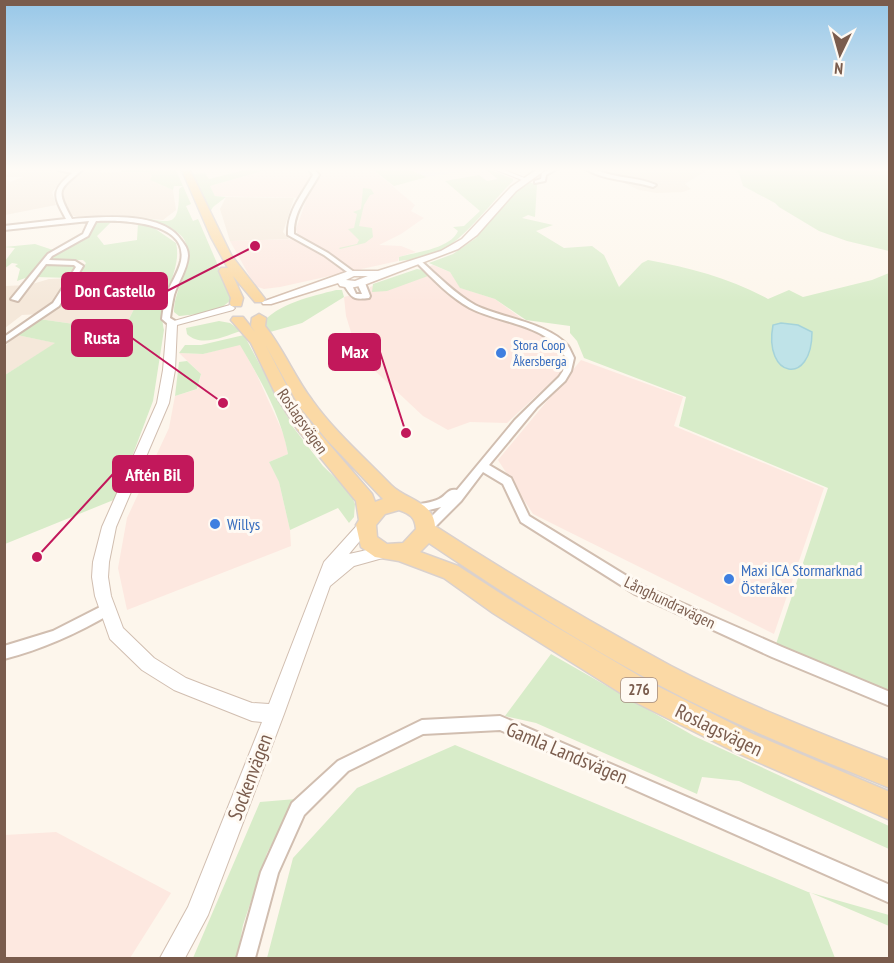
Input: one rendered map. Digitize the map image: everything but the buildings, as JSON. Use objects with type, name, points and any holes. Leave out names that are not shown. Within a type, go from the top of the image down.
[{"type":"main road","name":"Roslagsvägen","points":[[202,213],[236,294],[234,312],[256,342],[286,399],[303,425],[365,499],[367,522]]},
{"type":"main road","name":"Roslagsvägen","points":[[206,213],[234,269],[263,308],[258,326],[318,419],[391,496],[517,590],[664,675],[752,718],[890,775]]},
{"type":"main road","points":[[234,312],[263,308],[351,278],[419,262],[447,251],[468,238],[490,213]]},
{"type":"main road","points":[[234,312],[263,308]]},
{"type":"main road","points":[[393,504],[419,518],[419,544],[392,552],[368,541],[367,522],[381,507],[393,504]]},
{"type":"main road","name":"Roslagsvägen","points":[[392,552],[451,572],[501,606],[644,693],[744,743],[890,806]]},
{"type":"street","points":[[65,213],[71,222]]},
{"type":"street","points":[[294,213],[290,227],[291,235],[326,254],[351,278]]},
{"type":"street","points":[[15,299],[56,250],[86,235],[93,220]]},
{"type":"street","points":[[4,228],[93,220],[147,222],[171,231],[179,238],[184,248],[184,258],[170,297],[166,319],[172,326],[169,370],[163,403],[109,527],[100,577],[116,633],[148,664],[172,679],[235,707],[252,712],[275,714]]},
{"type":"street","points":[[4,341],[56,304],[78,273],[80,266],[75,263],[44,262]]},
{"type":"street","points":[[419,262],[470,305],[542,332],[566,349],[570,358],[569,369],[541,398],[457,498],[419,518]]},
{"type":"street","points":[[172,326],[234,312]]},
{"type":"street","points":[[419,518],[443,502],[482,466]]},
{"type":"street","name":"Långhundravägen","points":[[482,466],[507,481],[525,519],[639,590],[777,652],[890,699]]},
{"type":"street","name":"Sockenvägen","points":[[172,958],[196,915],[275,714],[329,567],[367,522]]},
{"type":"street","name":"Sockenvägen","points":[[320,591],[334,573],[349,561],[392,552]]},
{"type":"street","points":[[4,653],[32,647],[108,609]]},
{"type":"street","name":"Gamla Landsvägen","points":[[246,958],[270,872],[298,809],[343,766],[422,727],[500,723],[890,894]]},
{"type":"shaded area","points":[[172,213],[163,220],[110,215],[82,218],[66,214]]},
{"type":"shaded area","points":[[221,213],[289,213],[283,232],[289,239],[230,241]]},
{"type":"shaded area","points":[[302,213],[415,213],[424,218],[401,234],[379,245],[401,246],[416,252],[399,257],[398,261],[280,287],[264,289],[255,286],[230,241],[303,239],[298,236],[296,229]]},
{"type":"shaded area","points":[[433,265],[450,272],[461,288],[495,299],[558,345],[566,355],[564,370],[507,423],[470,422],[448,430],[423,416],[358,355],[346,316],[344,297],[369,291],[370,287]]},
{"type":"shaded area","points":[[72,278],[51,307],[40,314],[22,315],[5,328],[5,286],[29,285],[49,279]]},
{"type":"shaded area","points":[[111,291],[143,291],[123,331],[39,319],[63,299],[102,299]]},
{"type":"shaded area","points":[[17,335],[56,343],[5,375],[5,346]]},
{"type":"shaded area","points":[[240,344],[284,435],[288,454],[269,462],[279,482],[290,530],[291,546],[127,610],[118,568],[127,518],[169,428],[175,396],[198,389],[201,374],[179,353],[203,354]]},
{"type":"shaded area","points":[[581,360],[683,397],[674,426],[824,488],[774,634],[533,514],[498,460]]},
{"type":"shaded area","points":[[56,832],[171,893],[130,958],[5,958],[5,835]]},
{"type":"green space","points":[[177,213],[189,213],[193,221],[198,219],[232,298],[215,310],[179,316],[174,312],[176,296],[186,265],[188,252],[186,243],[174,230],[137,219],[138,217],[166,221],[175,217]]},
{"type":"green space","points":[[355,213],[362,213],[359,226],[372,228],[373,237],[365,243],[340,249],[357,244],[359,240],[348,229],[354,228],[357,214]]},
{"type":"green space","points":[[478,213],[484,213],[458,239],[439,252],[399,261],[399,257],[432,249],[448,242],[458,231],[453,227],[464,226]]},
{"type":"green space","points":[[494,213],[535,213],[535,217],[528,215],[522,218],[553,225],[536,231],[564,248],[592,246],[604,255],[619,287],[642,263],[648,260],[710,275],[739,285],[768,299],[789,290],[803,297],[872,280],[889,273],[889,691],[776,644],[828,488],[679,426],[686,397],[584,358],[577,341],[570,333],[570,326],[526,320],[495,299],[460,288],[450,272],[429,263],[453,254],[476,238]]},
{"type":"green space","points":[[789,213],[889,213],[889,251],[847,241],[819,231]]},
{"type":"green space","points":[[98,221],[112,221],[97,236],[104,245],[137,240],[138,223],[151,226],[176,243],[176,264],[163,307],[164,330],[153,401],[116,499],[5,544],[5,375],[55,343],[17,335],[39,319],[123,331],[143,291],[111,291],[102,299],[63,299],[86,263],[83,260],[56,260],[52,257],[84,240]]},
{"type":"green space","points":[[35,244],[53,250],[31,276],[17,281],[20,269],[15,266],[18,264],[12,263],[4,269],[5,261],[15,248],[4,247]]},
{"type":"green space","points":[[72,264],[76,268],[70,278],[36,277],[43,265]]},
{"type":"green space","points":[[417,269],[422,270],[428,276],[387,291],[372,292],[373,284]]},
{"type":"green space","points":[[342,290],[344,297],[302,323],[270,332],[262,324],[276,311],[286,306]]},
{"type":"green space","points":[[219,321],[230,323],[241,331],[206,341],[187,334],[186,328]]},
{"type":"green space","points":[[244,335],[293,427],[323,466],[350,492],[355,504],[354,517],[349,523],[338,508],[290,530],[279,482],[269,462],[288,454],[285,440],[269,398],[240,345],[203,354],[179,353],[185,345],[201,345]]},
{"type":"green space","points":[[187,361],[201,374],[197,389],[175,396],[179,362]]},
{"type":"green space","points":[[479,578],[657,683],[767,739],[889,790],[889,798],[692,708],[502,597]]},
{"type":"green space","points":[[551,654],[694,736],[889,826],[889,849],[739,781],[702,777],[697,794],[536,723],[505,716]]},
{"type":"green space","points":[[455,745],[809,892],[835,958],[267,958],[293,858],[357,788]]},
{"type":"green space","points":[[296,799],[267,853],[243,925],[237,958],[193,958],[260,802]]},
{"type":"green space","points":[[811,893],[889,915],[889,926]]},
{"type":"water","points":[[781,323],[798,325],[812,332],[810,350],[804,362],[797,368],[789,369],[781,365],[775,356],[772,343],[773,325]]},
{"type":"place","name":"Don Castello","points":[[255,246]]},
{"type":"place","name":"Stora Coop Åkersberga","points":[[501,353]]},
{"type":"place","name":"Rusta","points":[[223,403]]},
{"type":"place","name":"Max","points":[[406,433]]},
{"type":"place","name":"Willys","points":[[215,524]]},
{"type":"place","name":"Aftén Bil","points":[[37,557]]},
{"type":"place","name":"Maxi ICA Stormarknad Österåker","points":[[729,579]]}]
